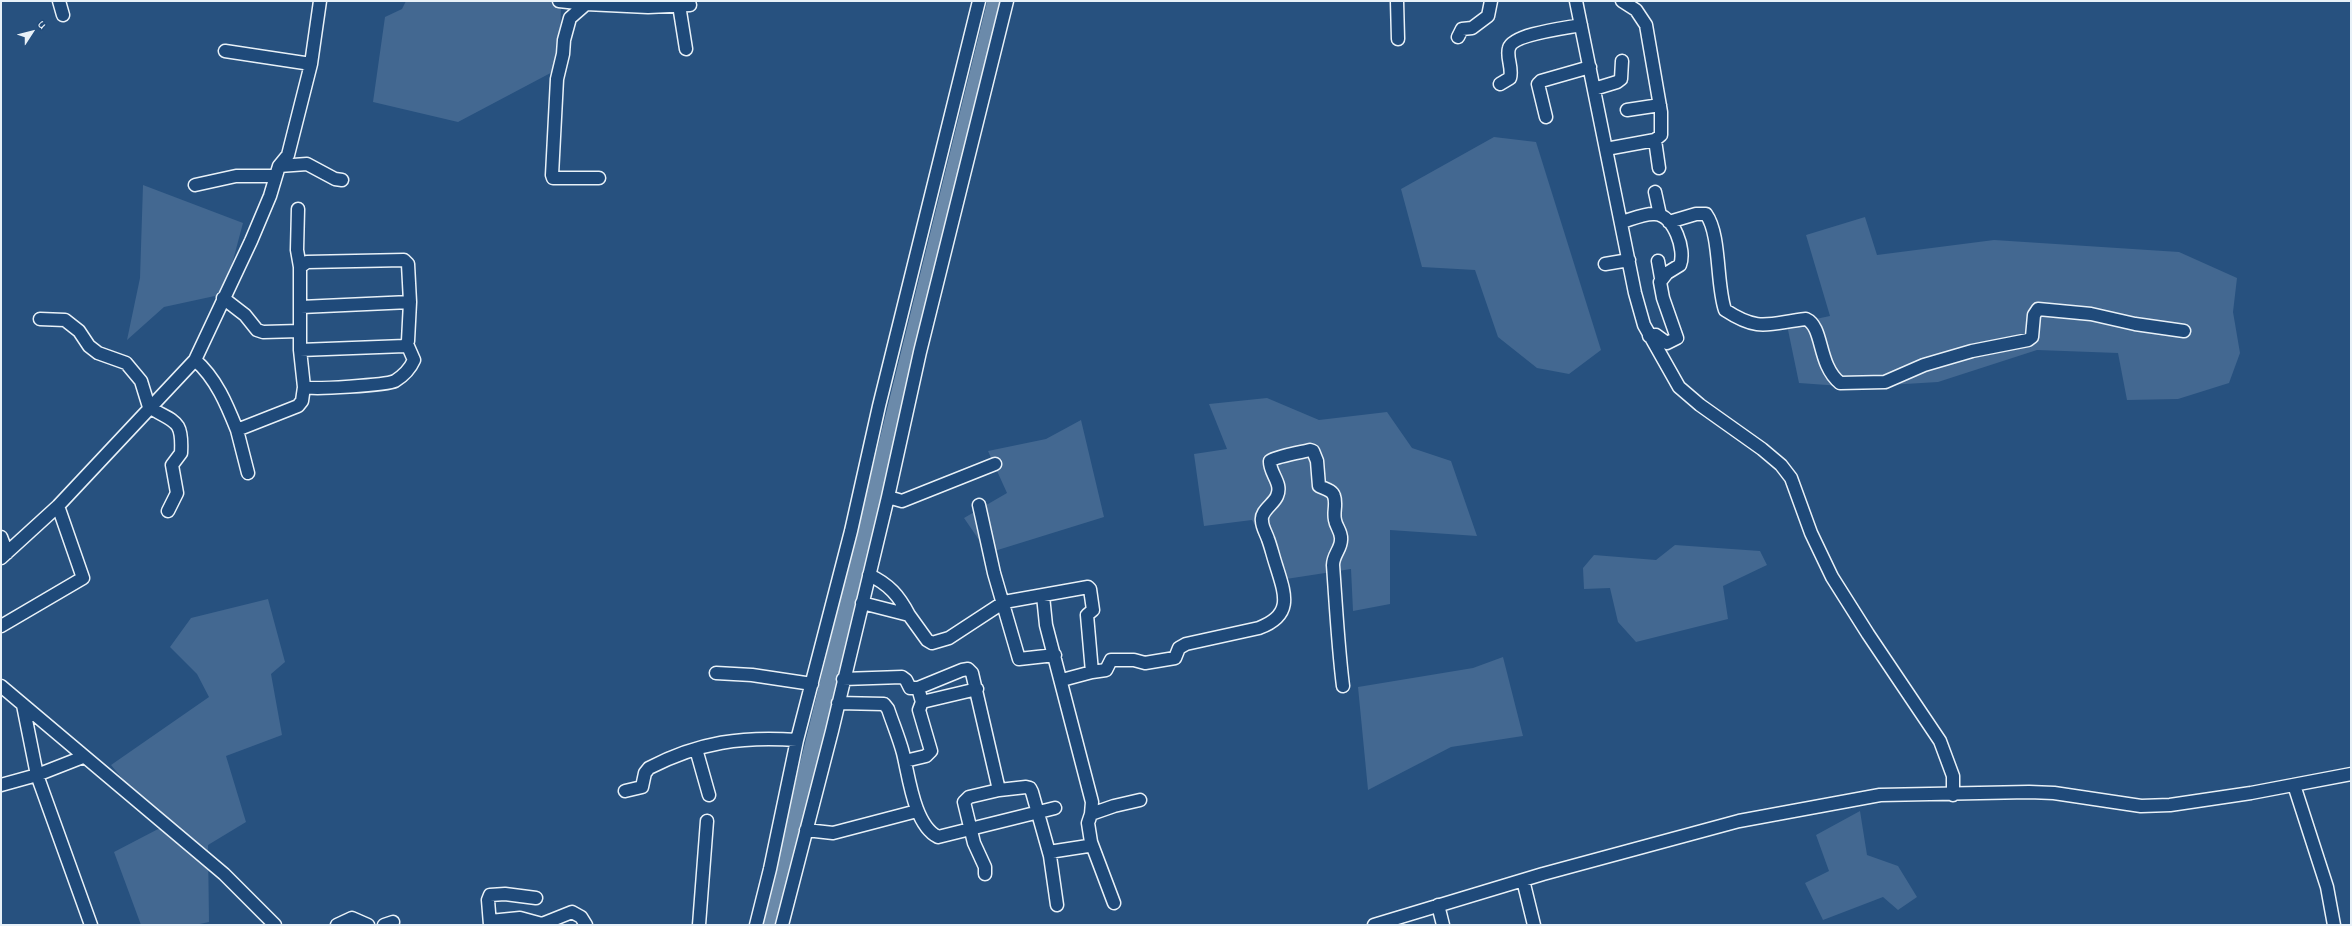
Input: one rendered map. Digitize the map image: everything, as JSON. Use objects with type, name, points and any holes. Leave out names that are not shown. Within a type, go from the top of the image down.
[{"type":"street","points":[[59,1],[63,15]]},
{"type":"street","points":[[4,555],[58,506],[149,407],[195,360],[251,241],[278,171],[288,155],[311,64],[320,1]]},
{"type":"street","points":[[558,1],[586,4],[684,5],[686,49]]},
{"type":"street","points":[[756,925],[770,869],[797,740],[979,1]]},
{"type":"street","points":[[782,925],[869,576],[920,352],[1007,1]]},
{"type":"street","points":[[1397,1],[1398,39]]},
{"type":"street","points":[[1458,37],[1462,29],[1472,28],[1488,16],[1491,1]]},
{"type":"street","points":[[1576,1],[1639,310],[1649,336],[1679,387],[1700,405],[1762,448],[1781,465],[1791,478],[1811,532],[1832,577],[1868,634],[1940,741],[1953,776],[1953,795]]},
{"type":"street","points":[[1606,149],[1655,140],[1661,135],[1660,105],[1646,25],[1636,10],[1622,1]]},
{"type":"street","points":[[586,4],[570,18],[564,40],[563,54],[557,79],[552,175],[553,178],[598,178]]},
{"type":"street","points":[[1500,84],[1510,78],[1512,72],[1508,49],[1512,42],[1520,37],[1581,25]]},
{"type":"street","points":[[225,51],[311,64]]},
{"type":"street","points":[[1594,89],[1617,82],[1621,79],[1622,61]]},
{"type":"street","points":[[1546,117],[1537,89],[1538,84],[1541,81],[1590,68]]},
{"type":"street","points":[[1628,110],[1660,105]]},
{"type":"street","points":[[1655,140],[1659,168]]},
{"type":"street","points":[[195,185],[236,176],[278,171],[307,164],[335,179],[342,180]]},
{"type":"street","points":[[1655,192],[1665,218],[1680,242],[1683,260],[1680,265],[1661,278]]},
{"type":"street","points":[[237,430],[298,406],[302,401],[304,387],[300,350],[301,307],[300,267],[297,250],[298,209]]},
{"type":"street","points":[[1622,222],[1654,214],[1665,218],[1706,214],[1715,238],[1716,257],[1725,310],[1754,325],[1764,326],[1806,319],[1811,321],[1817,329],[1825,365],[1832,376],[1840,383],[1885,382],[1924,365],[1972,351],[2002,347],[2028,340],[2032,337],[2034,315],[2038,309],[2091,314],[2135,324],[2184,331]]},
{"type":"street","points":[[300,267],[307,262],[404,260],[408,264],[410,302],[407,344],[414,360],[411,367],[394,381],[371,385],[304,387]]},
{"type":"street","points":[[1605,264],[1629,260]]},
{"type":"street","points":[[1649,336],[1656,335],[1667,343],[1677,336],[1663,298],[1658,261]]},
{"type":"street","points":[[223,298],[245,315],[257,330],[263,332],[300,331]]},
{"type":"street","points":[[301,307],[410,302]]},
{"type":"street","points":[[40,319],[65,320],[79,331],[89,346],[98,353],[126,363],[141,381],[149,407],[174,420],[179,431],[181,454],[172,464],[171,469],[177,494],[168,511]]},
{"type":"street","points":[[300,350],[404,346],[407,344]]},
{"type":"street","points":[[195,360],[204,368],[222,395],[237,430],[248,473]]},
{"type":"street","points":[[1062,680],[1106,670],[1111,660],[1134,660],[1145,663],[1175,658],[1179,648],[1186,644],[1259,628],[1271,624],[1279,617],[1284,606],[1283,586],[1262,522],[1266,510],[1278,496],[1279,487],[1271,471],[1270,461],[1274,457],[1297,454],[1310,450],[1313,451],[1317,462],[1320,486],[1329,490],[1334,497],[1335,522],[1340,530],[1342,540],[1333,559],[1333,566],[1336,585],[1335,621],[1343,686]]},
{"type":"street","points":[[888,496],[902,501],[995,464]]},
{"type":"street","points":[[979,504],[994,573],[1004,602],[1019,659],[1055,655]]},
{"type":"street","points":[[1,626],[83,578],[58,506]]},
{"type":"street","points":[[1,537],[4,555]]},
{"type":"street","points":[[869,576],[883,582],[893,590],[927,640],[932,644],[949,638],[1004,602],[1090,589],[1093,610],[1087,615],[1092,672]]},
{"type":"street","points":[[1043,596],[1046,625],[1062,680],[1076,744],[1092,802],[1091,814],[1088,823],[1091,842],[1114,902]]},
{"type":"street","points":[[862,603],[909,614]]},
{"type":"street","points":[[843,679],[902,678],[906,680],[910,688],[918,688],[968,669],[972,673],[977,689],[999,790]]},
{"type":"street","points":[[716,673],[752,675],[812,684]]},
{"type":"street","points":[[1,686],[83,757],[224,874],[275,925]]},
{"type":"street","points":[[905,761],[926,756],[931,751],[919,710],[922,702],[918,688]]},
{"type":"street","points":[[922,702],[977,689]]},
{"type":"street","points":[[838,703],[884,704],[888,709],[905,761],[917,811],[927,829],[938,837],[1055,808]]},
{"type":"street","points":[[23,705],[37,775],[91,925]]},
{"type":"street","points":[[625,791],[642,787],[649,768],[696,749],[725,741],[745,738],[797,740]]},
{"type":"street","points":[[696,749],[709,795]]},
{"type":"street","points":[[1,785],[37,775],[83,757]]},
{"type":"street","points":[[1374,925],[1523,880],[1739,821],[1832,802],[1880,795],[2054,793],[2141,806],[2170,805],[2294,785],[2351,774]]},
{"type":"street","points":[[2294,785],[2326,887],[2334,925]]},
{"type":"street","points":[[985,874],[985,867],[974,843],[964,802],[965,799],[999,790],[1030,788],[1040,812],[1049,852],[1057,905]]},
{"type":"street","points":[[1091,814],[1114,806],[1140,800]]},
{"type":"street","points":[[806,830],[833,833],[917,811]]},
{"type":"street","points":[[699,925],[707,821]]},
{"type":"street","points":[[1049,852],[1086,846],[1091,842]]},
{"type":"street","points":[[1523,880],[1534,925]]},
{"type":"street","points":[[536,898],[493,894],[488,900],[490,923],[520,918],[542,924],[572,912],[580,917],[586,925]]},
{"type":"street","points":[[1438,905],[1443,925]]},
{"type":"street","points":[[337,925],[352,918],[368,925]]},
{"type":"shaded area","points":[[406,1],[561,1],[560,68],[458,122],[373,102],[385,17],[402,9]]},
{"type":"shaded area","points":[[1494,137],[1536,142],[1601,350],[1569,374],[1537,368],[1498,337],[1475,270],[1422,267],[1401,189]]},
{"type":"shaded area","points":[[143,185],[243,223],[224,294],[164,307],[127,340],[140,278]]},
{"type":"shaded area","points":[[1865,217],[1877,255],[1994,240],[2179,252],[2237,278],[2233,312],[2240,353],[2229,383],[2178,399],[2127,400],[2118,353],[2037,350],[1938,382],[1855,387],[1799,383],[1787,325],[1830,316],[1806,235]]},
{"type":"shaded area","points":[[1267,398],[1319,420],[1387,412],[1412,448],[1451,461],[1477,536],[1390,530],[1390,604],[1353,611],[1351,569],[1286,579],[1252,520],[1204,526],[1194,454],[1227,449],[1209,404]]},
{"type":"shaded area","points":[[1081,420],[1104,517],[988,553],[964,518],[1007,493],[988,451],[1046,439]]},
{"type":"shaded area","points":[[1675,545],[1760,551],[1767,565],[1723,586],[1728,619],[1636,642],[1618,622],[1610,588],[1584,589],[1583,568],[1594,555],[1656,560]]},
{"type":"shaded area","points":[[268,599],[285,662],[271,674],[282,735],[226,756],[246,822],[208,845],[209,922],[195,925],[141,925],[114,852],[162,827],[111,765],[209,697],[197,674],[170,647],[191,618]]},
{"type":"shaded area","points":[[1503,657],[1523,736],[1451,747],[1368,790],[1358,687],[1473,668]]},
{"type":"shaded area","points":[[1860,811],[1867,855],[1898,866],[1917,897],[1898,910],[1883,897],[1823,920],[1805,883],[1829,871],[1816,835]]},
{"type":"waterway","points":[[769,925],[996,1]]}]
